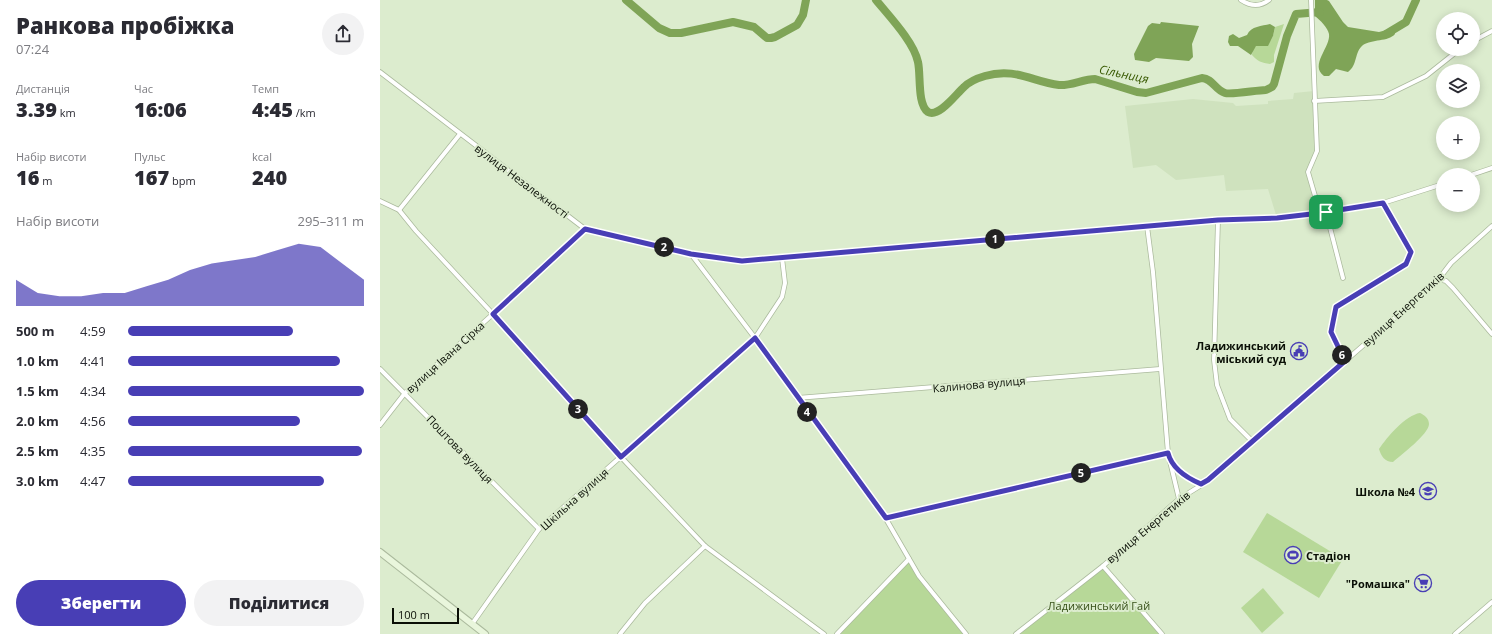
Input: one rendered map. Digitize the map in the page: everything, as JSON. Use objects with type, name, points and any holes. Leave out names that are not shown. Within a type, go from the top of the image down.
[{"type":"street","points":[[1241,0],[1248,4],[1256,5],[1266,3],[1269,0]]},
{"type":"street","points":[[1311,0],[1317,151],[1308,172],[1320,213]]},
{"type":"street","points":[[1480,37],[1492,31]]},
{"type":"street","points":[[1314,101],[1383,97],[1426,76],[1451,56]]},
{"type":"street","name":"вулиця Незалежності","points":[[380,72],[585,229],[691,254],[742,261],[1218,220],[1277,218],[1383,203],[1436,186]]},
{"type":"street","points":[[399,210],[460,134]]},
{"type":"street","points":[[1480,172],[1492,168]]},
{"type":"street","points":[[380,200],[399,210],[416,231],[493,314],[621,457],[705,546],[824,634]]},
{"type":"street","points":[[1345,361],[1331,332],[1336,307],[1406,264],[1411,252],[1383,203]]},
{"type":"street","points":[[1326,212],[1343,278]]},
{"type":"street","points":[[1218,220],[1214,360],[1217,385],[1230,419],[1252,441]]},
{"type":"street","points":[[1147,226],[1153,272],[1168,453],[1178,499]]},
{"type":"street","name":"вулиця Енергетиків","points":[[1016,634],[1103,566],[1178,499],[1208,480],[1439,278],[1451,263],[1492,226]]},
{"type":"street","name":"вулиця Івана Сірка","points":[[380,425],[405,392],[493,314],[585,229]]},
{"type":"street","points":[[691,254],[755,338],[797,398],[886,518],[919,576],[966,634]]},
{"type":"street","name":"Шкільна вулиця","points":[[472,624],[538,529],[755,338],[782,297],[785,283],[782,258]]},
{"type":"street","points":[[1439,278],[1446,281],[1453,288],[1492,334]]},
{"type":"street","name":"Поштова вулиця","points":[[380,369],[405,392],[538,529]]},
{"type":"street","name":"Калинова вулиця","points":[[797,398],[1160,369]]},
{"type":"street","points":[[886,518],[1168,453]]},
{"type":"street","points":[[1169,458],[1180,472],[1191,480],[1201,484]]},
{"type":"street","points":[[620,634],[645,603],[705,546]]},
{"type":"street","points":[[380,552],[485,634]]},
{"type":"street","points":[[837,634],[909,559]]},
{"type":"street","points":[[1103,566],[1162,634]]},
{"type":"street","points":[[1455,634],[1492,602]]},
{"type":"shaded area","points":[[1315,0],[1329,1],[1348,27],[1379,32],[1394,28],[1395,34],[1392,37],[1363,45],[1358,51],[1353,66],[1348,72],[1336,69],[1329,76],[1324,76],[1320,72],[1319,67],[1329,39],[1329,34],[1315,16]]},
{"type":"shaded area","points":[[1161,22],[1199,26],[1192,44],[1193,57],[1189,61],[1156,58],[1149,62],[1135,60],[1134,54],[1148,26],[1152,23],[1160,24]]},
{"type":"shaded area","points":[[1270,24],[1275,27],[1273,36],[1268,46],[1256,46],[1251,55],[1238,46],[1230,46],[1228,42],[1229,36],[1233,34],[1239,38],[1247,35],[1254,28]]},
{"type":"shaded area","points":[[1314,91],[1317,151],[1308,172],[1320,213],[1277,218],[1268,189],[1226,191],[1224,175],[1176,180],[1156,165],[1133,168],[1125,106],[1193,99],[1233,103],[1236,106],[1268,104],[1268,101],[1293,99],[1294,93]]},
{"type":"green space","points":[[1284,24],[1274,55],[1274,62],[1267,64],[1256,59],[1252,55],[1254,47],[1269,42],[1275,27]]},
{"type":"green space","points":[[1420,413],[1428,420],[1428,428],[1414,444],[1393,462],[1386,460],[1382,456],[1379,449],[1382,444],[1403,422]]},
{"type":"green space","name":"Стадіон","points":[[1267,513],[1343,559],[1319,598],[1243,552]]},
{"type":"green space","points":[[909,559],[919,575],[966,634],[837,634]]},
{"type":"green space","name":"Ладижинський Гай","points":[[1103,566],[1162,634],[1016,634]]},
{"type":"green space","points":[[1263,588],[1284,613],[1262,633],[1241,608]]},
{"type":"waterway","name":"Сільниця","points":[[626,0],[659,28],[670,33],[681,33],[733,22],[754,27],[767,38],[775,37],[797,25],[803,15],[806,0]]},
{"type":"waterway","name":"Сільниця","points":[[876,0],[912,46],[916,54],[919,68],[922,103],[928,112],[932,113],[942,109],[968,83],[982,77],[1006,73],[1059,85],[1095,79],[1137,92],[1146,93],[1202,78],[1209,80],[1219,90],[1225,93],[1266,90],[1274,84],[1287,36],[1296,14],[1320,12]]},
{"type":"waterway","name":"Сільниця","points":[[1386,34],[1406,22],[1416,0]]},
{"type":"place","name":"Ладижинський міський суд","points":[[1299,351]]},
{"type":"place","name":"Школа №4","points":[[1428,491]]},
{"type":"place","name":"Стадіон","points":[[1293,555]]},
{"type":"place","name":"\"Ромашка\"","points":[[1423,583]]},
{"type":"route","points":[[1383,203],[1411,252],[1406,264],[1336,307],[1331,332],[1345,361],[1208,480],[1201,484],[1191,480],[1180,472],[1169,458],[1168,453],[886,518],[797,398],[755,338],[621,457],[493,314],[585,229],[691,254],[742,261],[1218,220],[1277,218],[1326,212],[1383,203]]}]
